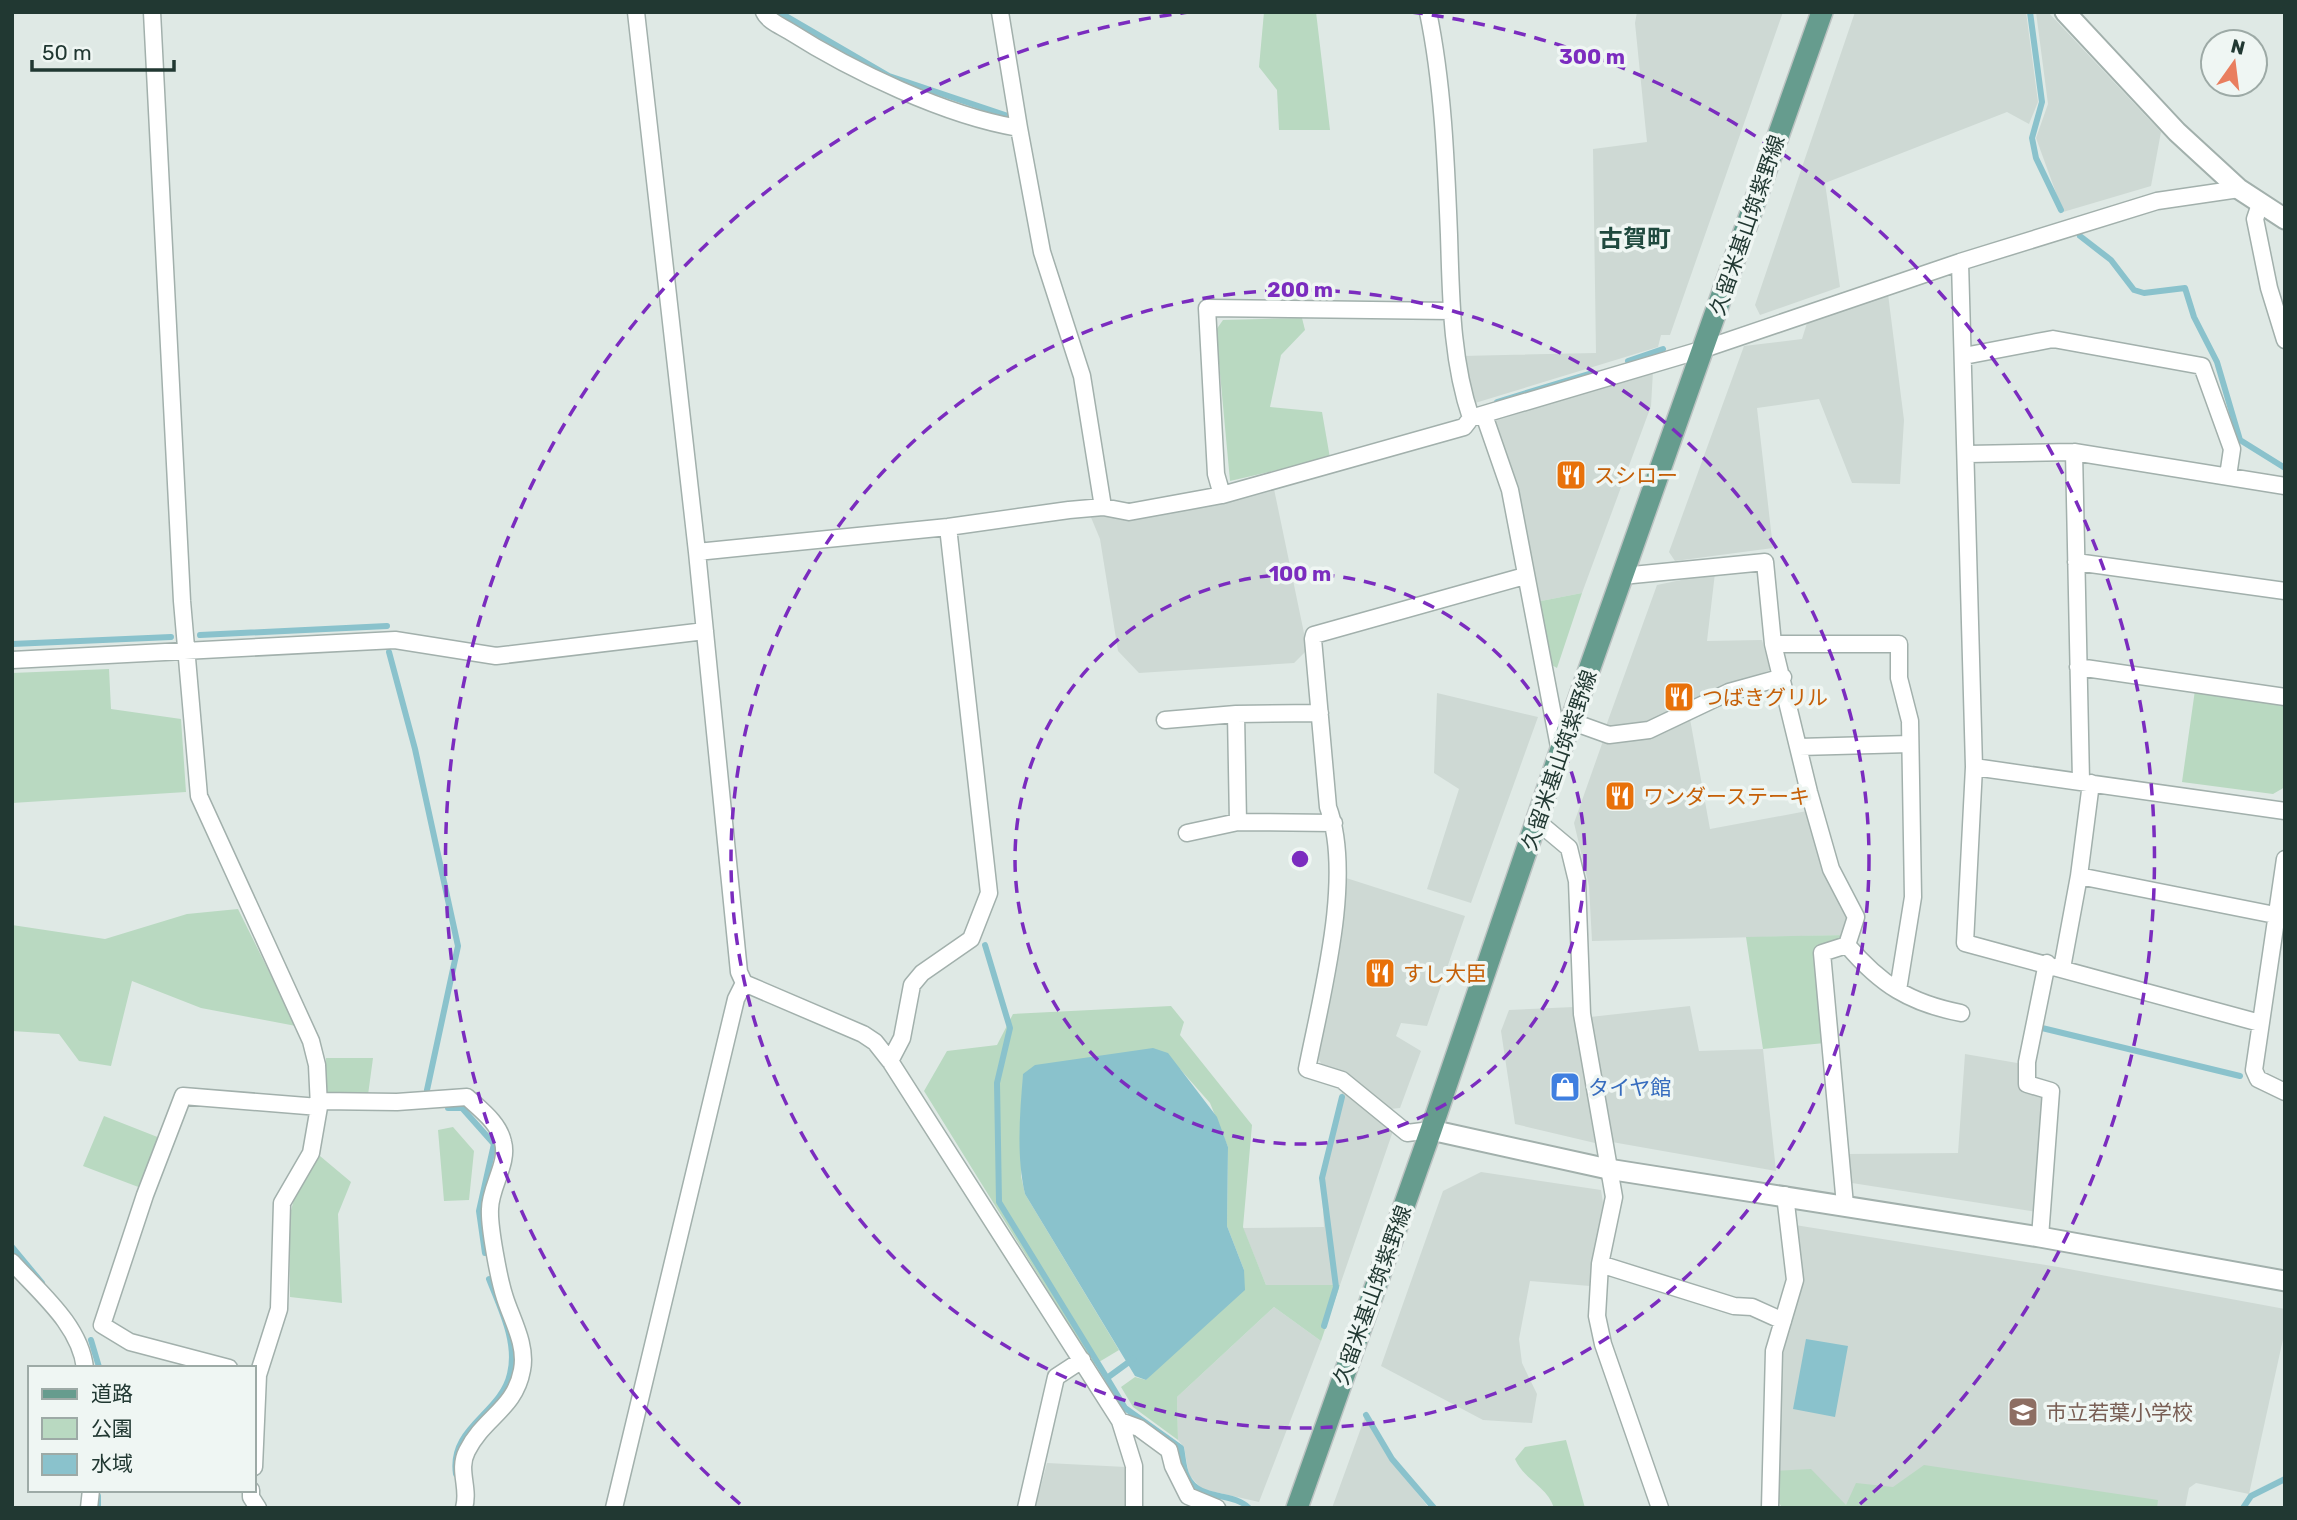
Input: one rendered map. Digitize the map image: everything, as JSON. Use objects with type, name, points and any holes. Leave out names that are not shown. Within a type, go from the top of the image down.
[{"type":"main road","name":"久留米基山筑紫野線","points":[[1297,1508],[1538,822],[1570,721],[1822,12]]},
{"type":"street","points":[[152,12],[186,651],[199,796],[311,1041],[317,1065],[319,1104],[311,1153],[282,1203],[279,1308],[256,1375]]},
{"type":"street","points":[[636,12],[705,631],[739,972],[744,983],[863,1034],[875,1042],[890,1061],[1120,1421],[1134,1466],[1134,1508]]},
{"type":"street","points":[[764,12],[765,16],[810,44],[884,82],[994,124],[1019,128]]},
{"type":"street","points":[[1000,12],[1042,252],[1082,376],[1103,507]]},
{"type":"street","points":[[1428,12],[1435,46],[1447,193],[1452,311],[1460,385],[1478,417],[1510,490],[1560,751]]},
{"type":"street","points":[[2064,12],[2177,132],[2239,188],[2285,219]]},
{"type":"street","points":[[696,552],[948,527],[1103,507],[1129,512],[1222,495],[1464,427],[1478,417],[1703,349],[1960,262],[2157,201],[2239,188]]},
{"type":"street","points":[[2260,204],[2255,219],[2269,288],[2285,340]]},
{"type":"street","points":[[1960,262],[1968,454],[1974,767],[1965,943],[2260,1023]]},
{"type":"street","points":[[1222,495],[1216,474],[1207,308],[1452,311]]},
{"type":"street","points":[[1964,356],[2053,339],[2202,366],[2232,449],[2228,475]]},
{"type":"street","points":[[1968,454],[2074,452],[2285,486]]},
{"type":"street","points":[[2040,1237],[2051,1091],[2026,1084],[2027,1062],[2079,876],[2086,782],[2078,667],[2074,452]]},
{"type":"street","points":[[890,1061],[902,1038],[912,985],[922,973],[971,939],[989,893],[948,527]]},
{"type":"street","points":[[1622,576],[1765,562],[1773,644],[1799,747],[1831,869],[1856,916],[1847,945]]},
{"type":"street","points":[[2077,562],[2285,591]]},
{"type":"street","points":[[1525,576],[1314,635],[1328,807],[1334,824],[1336,905],[1331,946],[1307,1069],[1342,1080],[1407,1133],[1431,1130],[1608,1169],[2040,1237],[2285,1281]]},
{"type":"street","points":[[12,660],[395,640],[496,656],[705,631]]},
{"type":"street","points":[[1773,644],[1899,644],[1899,678],[1910,721],[1913,897],[1898,990]]},
{"type":"street","points":[[2078,667],[2285,697]]},
{"type":"street","points":[[1570,721],[1609,735],[1649,730],[1729,692],[1783,677]]},
{"type":"street","points":[[1165,720],[1321,713]]},
{"type":"street","points":[[1236,715],[1238,822]]},
{"type":"street","points":[[1799,747],[1910,744]]},
{"type":"street","points":[[1974,767],[2285,811]]},
{"type":"street","points":[[1187,833],[1238,822],[1334,824]]},
{"type":"street","points":[[1538,822],[1569,848],[1577,881],[1582,1014],[1614,1197],[1600,1264],[1597,1316],[1603,1344],[1660,1508]]},
{"type":"street","points":[[2285,859],[2281,917],[2260,1023],[2255,1070],[2258,1079],[2285,1092]]},
{"type":"street","points":[[2079,876],[2281,917]]},
{"type":"street","points":[[1847,945],[1869,970],[1924,1006],[1961,1013]]},
{"type":"street","points":[[1845,1205],[1822,953],[1847,945]]},
{"type":"street","points":[[614,1508],[736,999],[744,983]]},
{"type":"street","points":[[103,1325],[145,1195],[183,1096],[319,1104],[467,1097],[499,1129],[505,1149],[489,1208],[504,1296],[514,1318],[523,1366],[512,1400],[483,1426],[467,1451],[462,1464],[468,1495],[464,1508]]},
{"type":"street","points":[[1770,1508],[1774,1351],[1795,1280],[1786,1195]]},
{"type":"street","points":[[12,1262],[72,1330],[83,1350],[85,1366]]},
{"type":"street","points":[[1600,1264],[1734,1306],[1752,1307],[1783,1321]]},
{"type":"street","points":[[72,1330],[87,1324],[103,1325],[130,1342],[221,1366]]},
{"type":"street","points":[[1026,1508],[1056,1377],[1082,1360]]},
{"type":"street","points":[[1120,1421],[1139,1428],[1169,1450],[1173,1466],[1188,1496],[1217,1508]]},
{"type":"street","points":[[251,1492],[258,1508]]},
{"type":"shaded area","points":[[1637,12],[1783,12],[1670,335],[1661,335],[1658,347],[1475,403],[1462,356],[1596,353],[1593,149],[1647,142],[1635,23]]},
{"type":"shaded area","points":[[1855,12],[2026,12],[2038,102],[2029,124],[2007,112],[1825,183],[1840,287],[1760,315],[1755,305]]},
{"type":"shaded area","points":[[2036,12],[2048,12],[2161,132],[2151,186],[2063,212],[2036,138],[2048,104]]},
{"type":"shaded area","points":[[1888,294],[1904,420],[1900,484],[1852,483],[1819,399],[1757,408],[1773,548],[1675,561],[1669,552],[1744,346],[1802,339],[1807,323]]},
{"type":"shaded area","points":[[1653,371],[1651,406],[1582,593],[1536,602],[1492,422]]},
{"type":"shaded area","points":[[1274,489],[1304,633],[1305,652],[1294,663],[1139,673],[1118,651],[1100,539],[1090,515],[1121,518]]},
{"type":"shaded area","points":[[1715,573],[1707,641],[1762,640],[1770,670],[1646,725],[1606,726],[1657,585]]},
{"type":"shaded area","points":[[1437,693],[1538,717],[1471,903],[1427,889],[1459,789],[1434,773]]},
{"type":"shaded area","points":[[1690,719],[1710,829],[1807,811],[1849,915],[1847,935],[1592,941],[1589,886],[1574,823],[1603,741]]},
{"type":"shaded area","points":[[1343,877],[1465,916],[1427,1026],[1401,1023],[1396,1036],[1421,1051],[1400,1108],[1390,1109],[1325,1069],[1317,1057],[1342,937]]},
{"type":"shaded area","points":[[1690,1006],[1699,1051],[1763,1049],[1776,1171],[1612,1142],[1590,1017]]},
{"type":"shaded area","points":[[1574,1007],[1595,1143],[1515,1124],[1501,1031],[1509,1010]]},
{"type":"shaded area","points":[[1965,1054],[2023,1064],[2020,1089],[2047,1098],[2038,1212],[1852,1183],[1848,1154],[1958,1153]]},
{"type":"shaded area","points":[[1343,1088],[1393,1131],[1340,1285],[1266,1285],[1243,1228],[1324,1227],[1321,1174]]},
{"type":"shaded area","points":[[1481,1172],[1601,1190],[1603,1203],[1590,1286],[1530,1281],[1519,1339],[1522,1363],[1537,1394],[1532,1423],[1483,1420],[1381,1366],[1443,1191]]},
{"type":"shaded area","name":"市立若葉小学校","points":[[1795,1225],[2058,1267],[2285,1309],[2285,1330],[2249,1494],[2196,1483],[2189,1488],[2185,1508],[1782,1508],[1774,1471],[1783,1354],[1801,1274]]},
{"type":"shaded area","points":[[1274,1307],[1321,1341],[1259,1502],[1202,1489],[1189,1475],[1184,1447],[1178,1440],[1177,1397]]},
{"type":"shaded area","points":[[1365,1417],[1391,1460],[1429,1508],[1332,1508]]},
{"type":"shaded area","points":[[1047,1463],[1126,1467],[1127,1508],[1035,1508]]},
{"type":"green space","points":[[1264,12],[1316,12],[1330,130],[1279,130],[1277,90],[1259,67]]},
{"type":"green space","points":[[1302,318],[1305,330],[1281,355],[1270,407],[1322,412],[1330,458],[1230,481],[1216,330],[1223,320]]},
{"type":"green space","points":[[1582,593],[1557,668],[1548,663],[1536,602]]},
{"type":"green space","points":[[109,669],[111,709],[181,719],[186,792],[12,803],[12,673]]},
{"type":"green space","points":[[2195,690],[2285,704],[2285,787],[2273,794],[2182,782]]},
{"type":"green space","points":[[238,909],[296,1026],[201,1008],[132,981],[111,1066],[79,1061],[59,1034],[12,1031],[12,925],[105,939],[187,914]]},
{"type":"green space","points":[[1847,935],[1815,949],[1825,1043],[1763,1049],[1746,937]]},
{"type":"green space","points":[[1171,1006],[1184,1022],[1180,1035],[1252,1125],[1243,1227],[1266,1285],[1340,1285],[1321,1341],[1274,1307],[1177,1397],[1178,1440],[1133,1407],[1121,1387],[1135,1377],[1146,1380],[1244,1270],[1227,1226],[1228,1147],[1210,1103],[1180,1069],[1023,1074],[1021,1176],[1025,1194],[1119,1350],[1094,1365],[924,1091],[947,1051],[997,1045],[1013,1014]]},
{"type":"green space","points":[[326,1058],[373,1058],[368,1095],[326,1096]]},
{"type":"green space","points":[[104,1116],[160,1138],[141,1188],[83,1166]]},
{"type":"green space","points":[[453,1127],[474,1151],[469,1200],[444,1201],[438,1130]]},
{"type":"green space","points":[[320,1156],[351,1182],[338,1214],[342,1303],[290,1297],[289,1218],[297,1188]]},
{"type":"green space","points":[[1566,1440],[1585,1508],[1554,1508],[1551,1500],[1515,1459],[1525,1447]]},
{"type":"green space","points":[[1924,1465],[2158,1500],[2157,1508],[1782,1508],[1777,1499],[1774,1471],[1811,1469],[1846,1505],[1856,1483],[1893,1487]]},
{"type":"water","points":[[1153,1048],[1168,1053],[1217,1117],[1228,1147],[1227,1226],[1244,1270],[1245,1290],[1146,1380],[1135,1376],[1025,1194],[1020,1164],[1020,1134],[1023,1074],[1035,1065]]},
{"type":"water","points":[[1806,1339],[1848,1346],[1835,1417],[1793,1409]]},
{"type":"waterway","points":[[779,12],[889,76],[1008,116]]},
{"type":"waterway","points":[[2030,12],[2042,102],[2032,138],[2036,158],[2061,210]]},
{"type":"waterway","points":[[2080,236],[2111,260],[2134,290],[2144,293],[2185,288],[2194,317],[2217,362],[2240,440],[2285,468]]},
{"type":"waterway","points":[[1628,361],[1663,349]]},
{"type":"waterway","points":[[1497,402],[1592,373]]},
{"type":"waterway","points":[[200,635],[387,626]]},
{"type":"waterway","points":[[12,644],[171,637]]},
{"type":"waterway","points":[[389,652],[415,749],[458,946],[427,1090]]},
{"type":"waterway","points":[[985,945],[1010,1028],[997,1083],[999,1202],[1107,1378]]},
{"type":"waterway","points":[[2042,1028],[2240,1076]]},
{"type":"waterway","points":[[1324,1326],[1336,1287],[1322,1178],[1342,1097]]},
{"type":"waterway","points":[[448,1108],[462,1108],[494,1144],[479,1211],[485,1253]]},
{"type":"waterway","points":[[12,1247],[42,1283]]},
{"type":"waterway","points":[[456,1474],[456,1458],[460,1444],[497,1400],[510,1374],[510,1338],[489,1279]]},
{"type":"waterway","points":[[91,1340],[99,1366]]},
{"type":"waterway","points":[[1133,1359],[1107,1378],[1125,1408],[1181,1448],[1186,1473],[1199,1490],[1234,1499],[1249,1508]]},
{"type":"waterway","points":[[1366,1415],[1392,1459],[1434,1508]]},
{"type":"waterway","points":[[2243,1508],[2251,1496],[2285,1479]]},
{"type":"waterway","points":[[98,1496],[98,1508]]},
{"type":"place","name":"スシロー","points":[[1571,475]]},
{"type":"place","name":"つばきグリル","points":[[1679,697]]},
{"type":"place","name":"ワンダーステーキ","points":[[1620,796]]},
{"type":"place","name":"すし大臣","points":[[1380,973]]},
{"type":"place","name":"タイヤ館","points":[[1565,1087]]},
{"type":"place","name":"市立若葉小学校","points":[[2023,1412]]},
{"type":"district","name":"古賀町","points":[[1635,239]]}]
